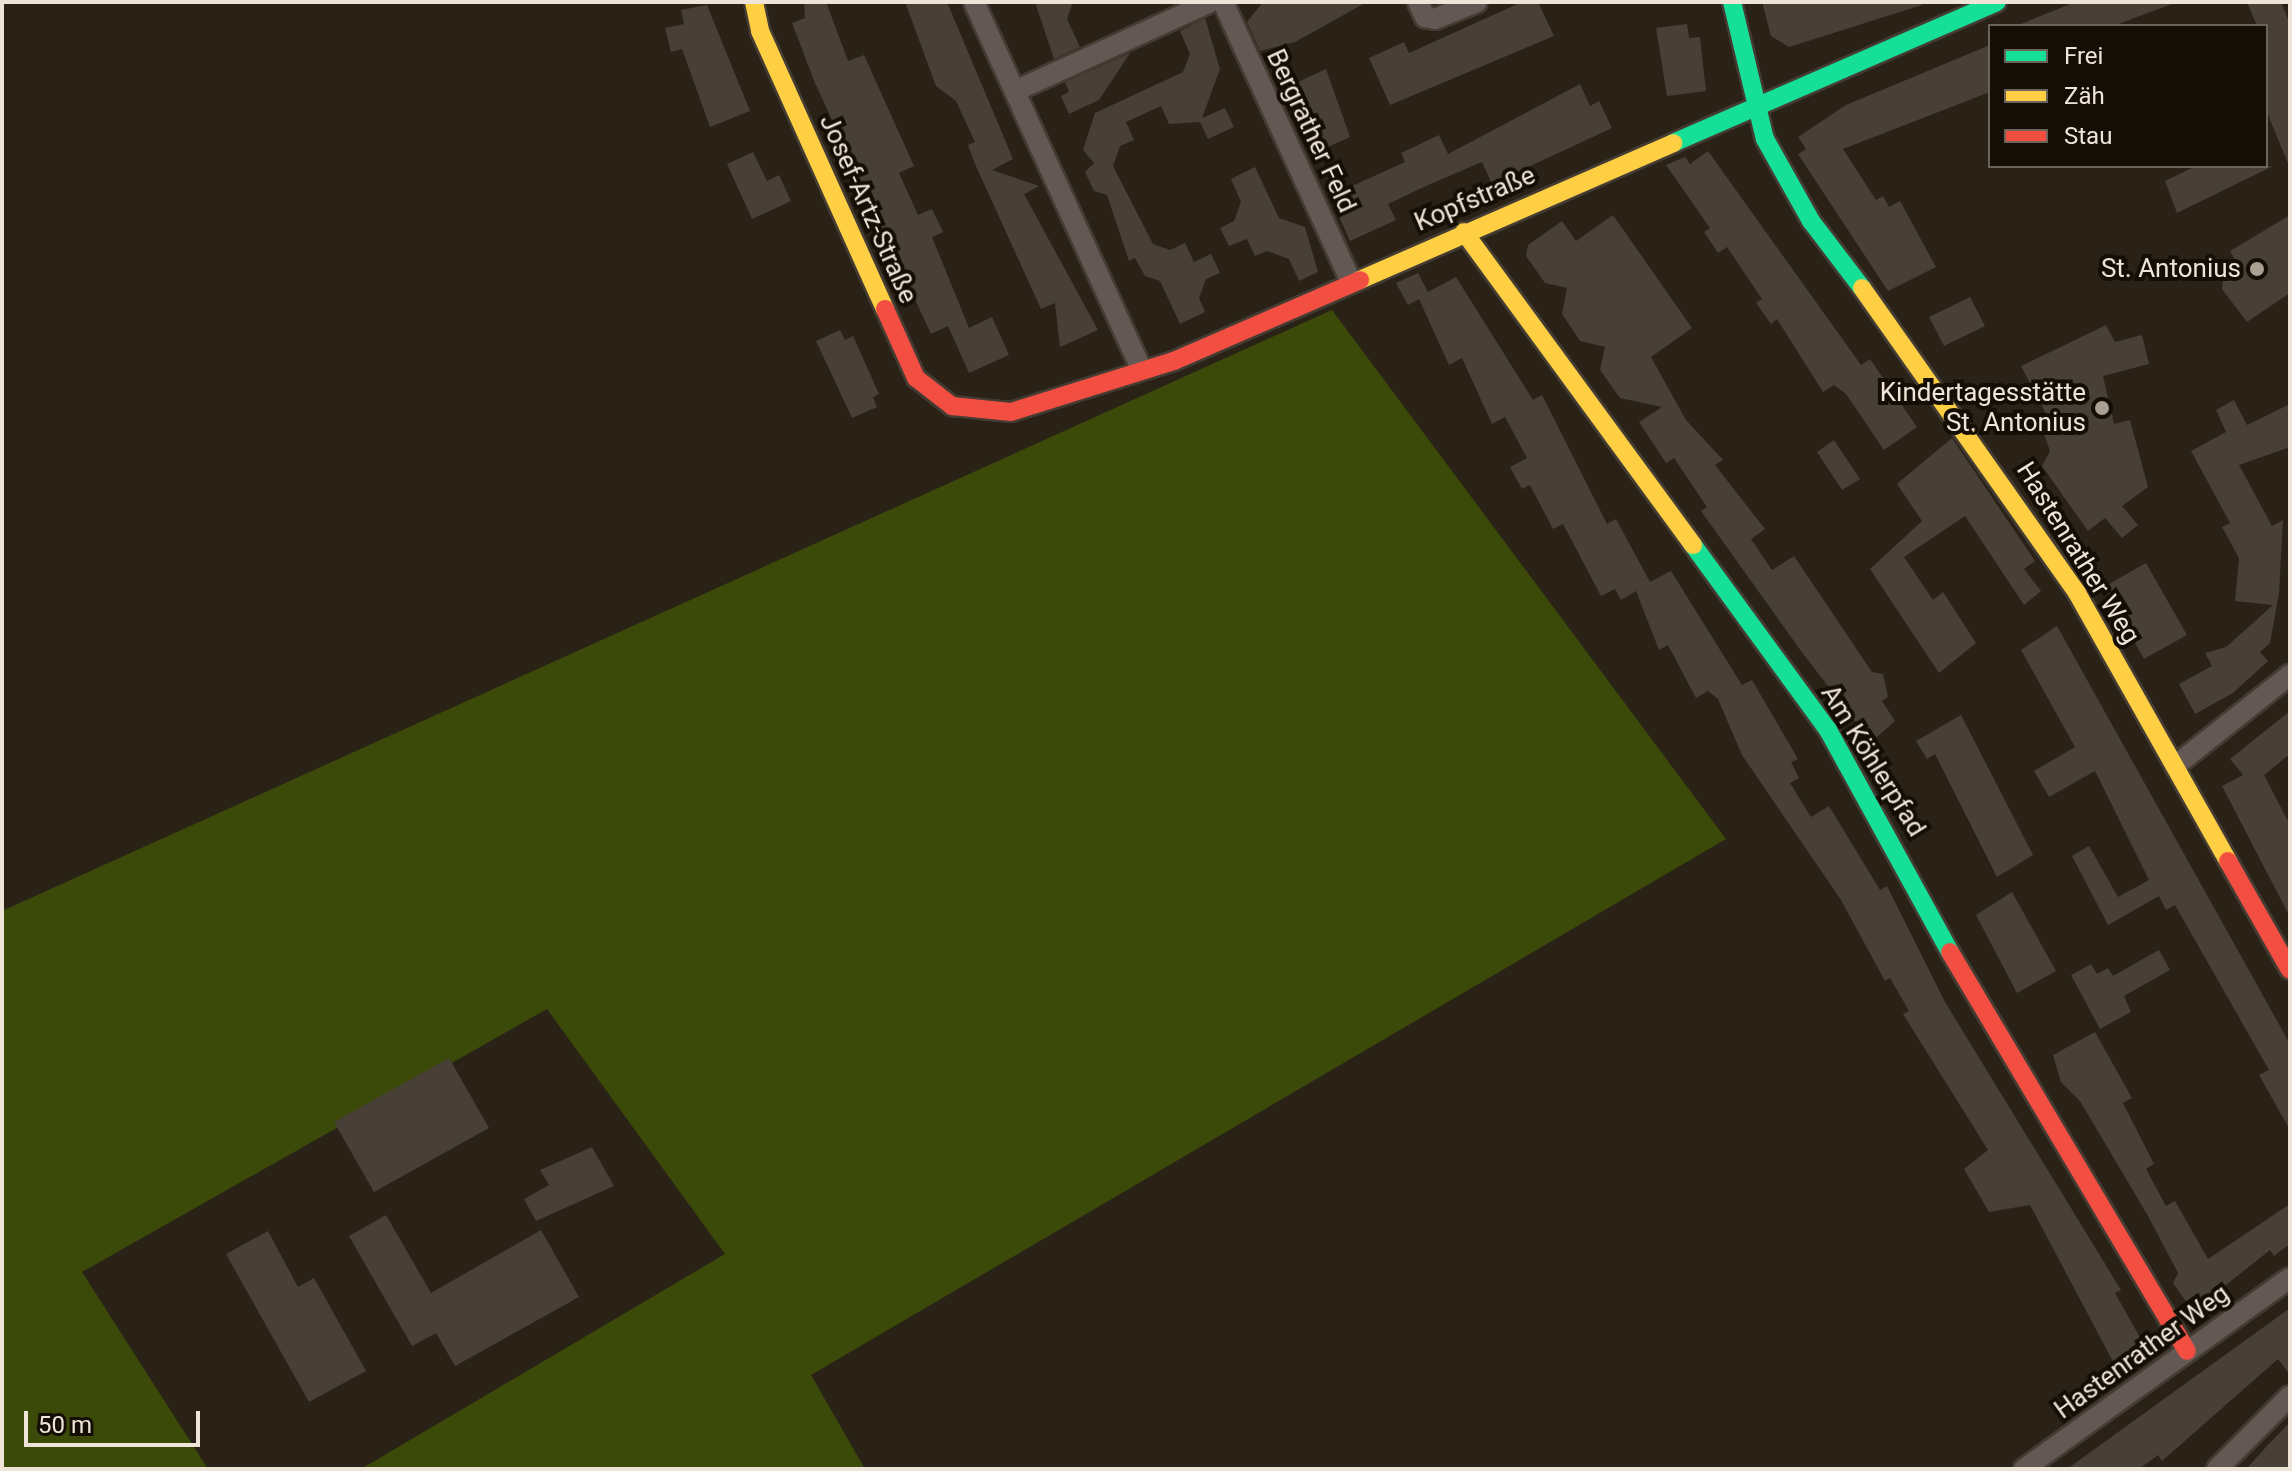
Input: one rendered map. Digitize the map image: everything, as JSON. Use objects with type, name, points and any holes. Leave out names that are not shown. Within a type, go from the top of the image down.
[{"type":"street","name":"Josef-Artz-Straße","points":[[754,2],[760,31],[916,378],[967,411]]},
{"type":"street","points":[[974,2],[1140,367]]},
{"type":"street","points":[[1015,91],[1210,2]]},
{"type":"street","name":"Bergrather Feld","points":[[1223,2],[1351,281]]},
{"type":"street","points":[[1418,2],[1425,17],[1435,19],[1477,2]]},
{"type":"street","name":"Hastenrather Weg","points":[[1732,2],[1765,139],[1811,221],[2011,492],[2175,766],[2290,970]]},
{"type":"street","name":"Kopfstraße","points":[[967,411],[1054,403],[1140,367],[1174,361],[1755,103],[1997,2]]},
{"type":"street","name":"Am Köhlerpfad","points":[[1464,232],[1828,730],[1970,989],[2187,1351]]},
{"type":"street","points":[[2175,766],[2290,675]]},
{"type":"street","name":"Hastenrather Weg","points":[[2024,1469],[2290,1278]]},
{"type":"street","points":[[2217,1469],[2290,1396]]},
{"type":"green space","points":[[1332,310],[1726,839],[811,1375],[865,1469],[361,1469],[725,1254],[547,1009],[82,1272],[208,1469],[2,1469],[2,911]]},
{"type":"building","points":[[804,2],[826,2],[848,61],[864,55],[914,166],[899,173],[918,215],[932,209],[943,232],[932,237],[969,328],[992,317],[1009,355],[969,373],[948,326],[931,334],[815,83],[792,23],[805,18]]},
{"type":"building","points":[[905,2],[947,2],[1013,159],[992,170],[1039,186],[1024,194],[1098,330],[1060,347],[1055,303],[1041,309],[975,164],[968,145],[975,142],[956,101],[936,86]]},
{"type":"building","points":[[1035,2],[1073,2],[1067,19],[1080,47],[1054,59]]},
{"type":"building","points":[[1263,2],[1367,2],[1295,42],[1260,51],[1247,22]]},
{"type":"building","points":[[1522,2],[1538,2],[1554,36],[1390,105],[1369,58],[1404,42],[1409,53]]},
{"type":"building","points":[[1762,2],[1921,2],[1922,5],[1789,47],[1771,36]]},
{"type":"building","points":[[2075,2],[2172,2],[2118,24],[2021,24]]},
{"type":"building","points":[[2247,2],[2281,2],[2290,24],[2290,168],[2268,115],[2268,24],[2256,24]]},
{"type":"building","points":[[707,5],[750,111],[710,127],[682,49],[671,52],[665,28],[684,24],[681,10]]},
{"type":"building","points":[[1205,18],[1220,69],[1202,118],[1225,108],[1234,127],[1208,139],[1200,122],[1169,124],[1161,106],[1126,122],[1134,140],[1120,146],[1113,166],[1153,244],[1170,250],[1185,243],[1194,262],[1211,254],[1220,273],[1206,279],[1199,298],[1205,312],[1180,324],[1160,281],[1145,276],[1135,258],[1129,261],[1107,195],[1094,191],[1085,172],[1094,163],[1083,150],[1095,113],[1183,72],[1190,54],[1180,31]]},
{"type":"building","points":[[1687,24],[1689,38],[1700,37],[1706,91],[1667,96],[1656,28]]},
{"type":"building","points":[[1988,46],[1988,93],[1843,149],[1876,200],[1883,196],[1889,207],[1900,201],[1936,267],[1888,291],[1798,154],[1806,149],[1798,137],[1846,105]]},
{"type":"building","points":[[1130,53],[1099,100],[1069,114],[1061,96],[1069,92],[1065,82]]},
{"type":"building","points":[[1326,69],[1350,137],[1321,150],[1317,141],[1306,146],[1285,99],[1302,91],[1298,82]]},
{"type":"building","points":[[1580,84],[1590,106],[1599,101],[1612,128],[1492,184],[1482,162],[1428,185],[1388,204],[1396,220],[1350,241],[1330,196],[1405,162],[1401,153],[1439,135],[1448,154]]},
{"type":"building","points":[[1708,151],[1861,365],[1870,359],[1917,427],[1884,450],[1846,394],[1834,385],[1823,392],[1777,319],[1771,324],[1756,303],[1762,299],[1727,247],[1718,253],[1704,232],[1710,228],[1666,165],[1685,157],[1690,164]]},
{"type":"building","points":[[753,152],[767,181],[779,175],[791,201],[752,219],[727,164]]},
{"type":"building","points":[[2273,166],[2177,213],[2165,181],[2192,168]]},
{"type":"building","points":[[1255,167],[1279,218],[1305,227],[1318,272],[1299,281],[1289,259],[1267,251],[1255,256],[1247,239],[1229,246],[1220,228],[1234,221],[1241,202],[1231,179]]},
{"type":"building","points":[[1613,215],[1692,328],[1651,357],[1686,420],[1723,460],[1715,465],[1765,529],[1751,539],[1772,570],[1794,556],[1872,672],[1883,674],[1888,697],[1882,701],[1895,721],[1877,737],[1854,720],[1801,651],[1701,511],[1707,507],[1674,458],[1666,463],[1639,422],[1662,407],[1620,398],[1600,370],[1605,347],[1580,341],[1562,314],[1567,288],[1545,283],[1526,256],[1528,245],[1562,221],[1576,241]]},
{"type":"building","name":"St. Antonius","points":[[2290,215],[2290,293],[2247,322],[2222,289],[2224,270],[2237,263],[2230,251]]},
{"type":"building","points":[[1418,273],[1428,292],[1456,277],[1533,400],[1542,395],[1607,524],[1616,519],[1650,582],[1671,571],[1742,685],[1752,680],[1798,759],[1791,762],[1799,778],[1790,783],[1811,817],[1829,806],[1880,890],[1887,886],[1945,1002],[2121,1290],[2115,1293],[2142,1341],[2129,1349],[2136,1361],[2118,1371],[2030,1205],[1989,1212],[1964,1169],[1988,1150],[1903,1014],[1909,1011],[1890,978],[1885,981],[1841,900],[1742,755],[1718,699],[1708,691],[1696,698],[1668,645],[1659,650],[1636,591],[1621,600],[1615,589],[1601,596],[1563,524],[1553,529],[1530,485],[1522,489],[1510,467],[1527,458],[1505,417],[1492,424],[1462,358],[1449,365],[1419,299],[1408,305],[1396,283]]},
{"type":"building","points":[[1970,297],[1985,326],[1944,346],[1929,317]]},
{"type":"building","points":[[2106,325],[2115,342],[2142,335],[2149,364],[2103,376],[2114,424],[2130,420],[2148,487],[2122,506],[2138,525],[2122,538],[2105,518],[2088,531],[2042,466],[2050,451],[2044,434],[2053,427],[2021,366]]},
{"type":"building","points":[[840,330],[845,340],[853,336],[879,394],[873,397],[877,407],[852,418],[816,341]]},
{"type":"building","points":[[2234,400],[2247,425],[2290,404],[2290,447],[2239,465],[2272,526],[2283,520],[2279,593],[2270,643],[2260,652],[2268,661],[2233,693],[2195,714],[2179,684],[2212,666],[2205,653],[2226,647],[2273,605],[2235,601],[2239,558],[2222,527],[2230,523],[2191,451],[2226,432],[2216,410]]},
{"type":"building","points":[[1952,438],[2035,561],[2024,569],[2041,591],[2024,605],[1965,516],[1904,557],[1933,600],[1943,592],[1976,643],[1939,673],[1870,569],[1922,521],[1897,484]]},
{"type":"building","points":[[1834,440],[1860,479],[1842,490],[1817,452]]},
{"type":"building","points":[[2146,563],[2187,635],[2144,659],[2104,587]]},
{"type":"building","points":[[2057,626],[2290,1044],[2290,1130],[2259,1075],[2269,1070],[2175,905],[2166,910],[2159,896],[2108,925],[2072,856],[2089,846],[2118,897],[2149,880],[2095,771],[2049,797],[2034,771],[2075,747],[2021,650]]},
{"type":"building","points":[[2290,711],[2290,754],[2264,775],[2290,825],[2290,917],[2222,786],[2243,775],[2230,759]]},
{"type":"building","points":[[1961,715],[2033,855],[1997,877],[1935,754],[1927,759],[1916,741]]},
{"type":"building","points":[[2012,892],[2056,971],[2017,993],[1976,915]]},
{"type":"building","points":[[2159,950],[2170,970],[2124,996],[2131,1012],[2100,1029],[2071,975],[2091,964],[2097,974],[2108,968],[2113,976]]},
{"type":"building","points":[[2095,1032],[2132,1098],[2123,1103],[2154,1164],[2146,1169],[2166,1206],[2175,1201],[2208,1259],[2290,1204],[2290,1244],[2274,1256],[2270,1250],[2202,1304],[2190,1307],[2173,1283],[2178,1273],[2148,1216],[2080,1101],[2061,1082],[2053,1055]]},
{"type":"building","points":[[449,1058],[489,1128],[374,1192],[334,1122]]},
{"type":"building","points":[[592,1147],[614,1186],[536,1221],[524,1199],[549,1185],[540,1170]]},
{"type":"building","points":[[386,1215],[431,1293],[541,1230],[579,1297],[455,1366],[436,1333],[412,1346],[349,1236]]},
{"type":"building","points":[[268,1231],[298,1287],[314,1278],[366,1371],[309,1402],[226,1254]]},
{"type":"building","points":[[2290,1308],[2290,1375],[2278,1359],[2162,1461],[2158,1455],[2139,1469],[2067,1469]]},
{"type":"building","points":[[2290,1422],[2290,1469],[2246,1469],[2267,1446]]},
{"type":"traffic: fast","points":[[1732,2],[1765,139],[1811,221],[1862,288]]},
{"type":"traffic: fast","points":[[1673,143],[1997,2]]},
{"type":"traffic: fast","points":[[1693,545],[1828,730],[1950,952]]},
{"type":"traffic: slow","points":[[754,2],[760,31],[885,309]]},
{"type":"traffic: slow","points":[[1360,280],[1673,143]]},
{"type":"traffic: slow","points":[[1464,232],[1693,545]]},
{"type":"traffic: slow","points":[[1862,288],[2077,593],[2228,861]]},
{"type":"traffic: jam","points":[[885,309],[916,378],[952,406],[1011,412],[1174,361],[1360,280]]},
{"type":"traffic: jam","points":[[2228,861],[2290,970]]},
{"type":"traffic: jam","points":[[1950,952],[2187,1351]]},
{"type":"place","name":"St. Antonius","points":[[2257,269]]},
{"type":"place","name":"Kindertagesstätte St. Antonius","points":[[2102,408]]}]
